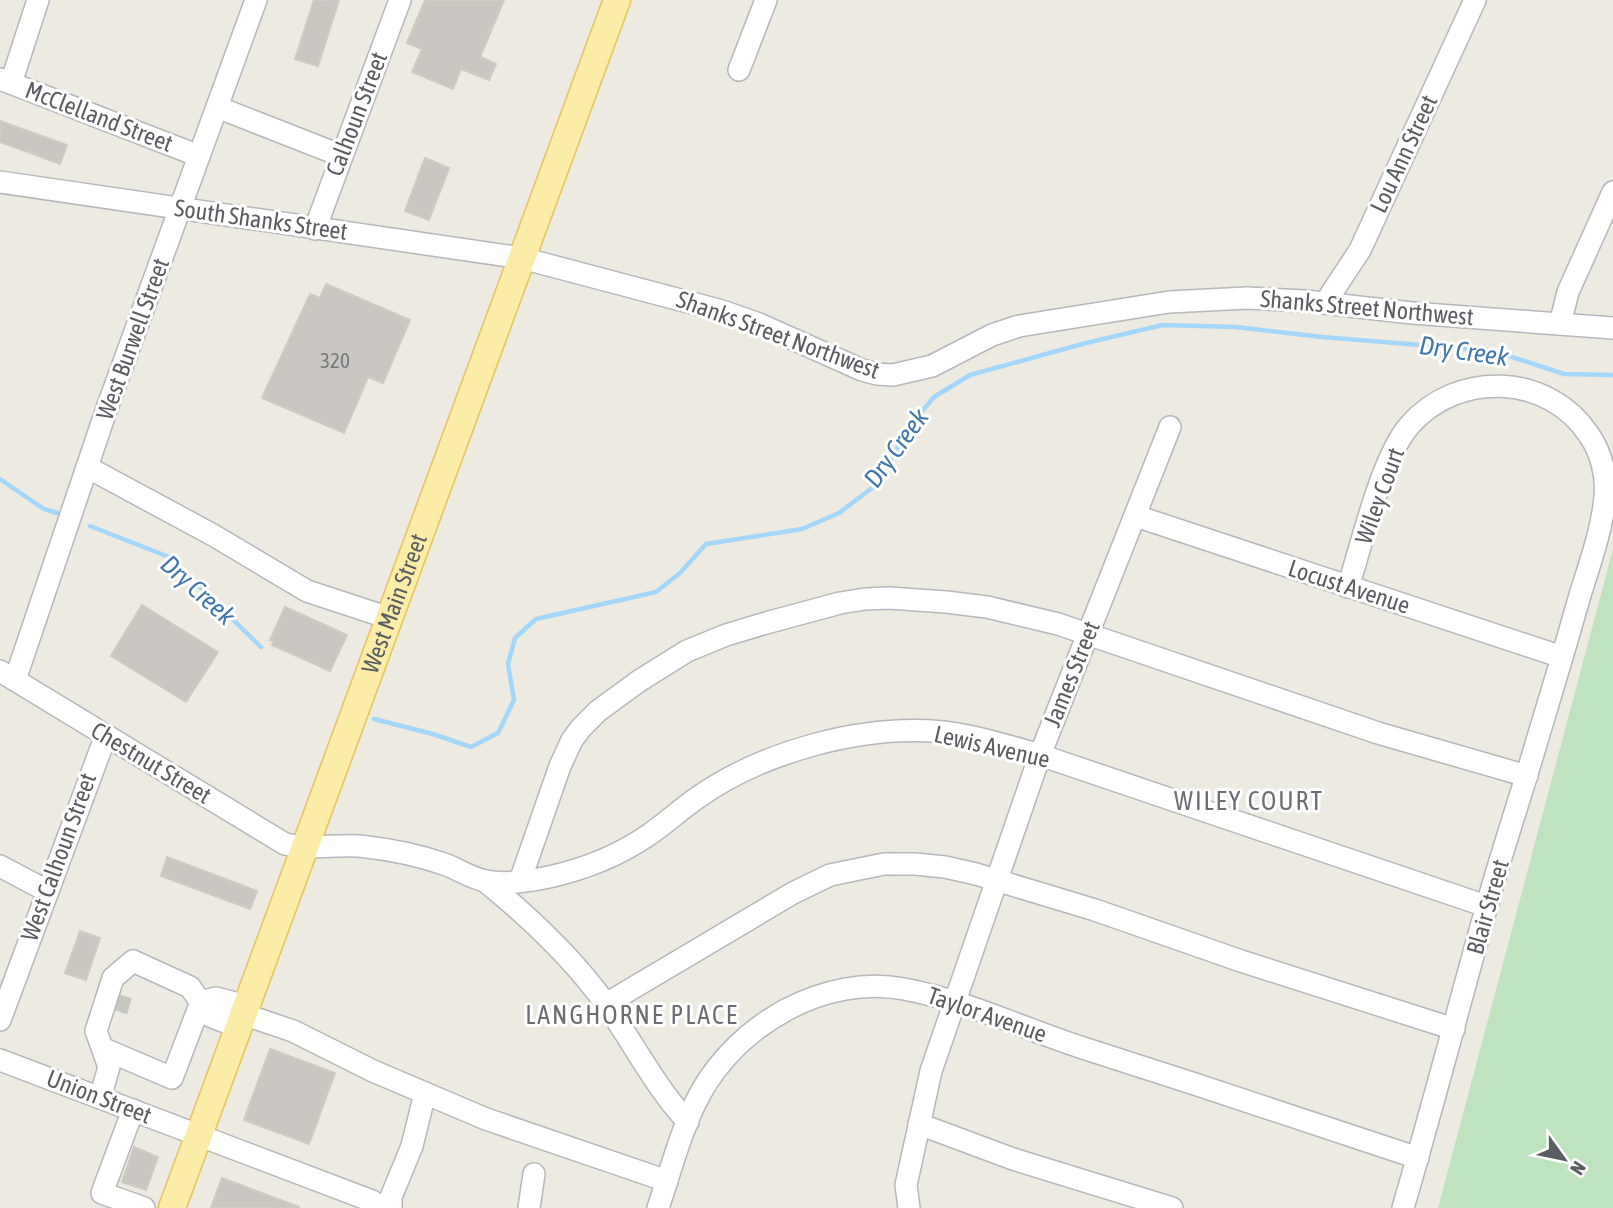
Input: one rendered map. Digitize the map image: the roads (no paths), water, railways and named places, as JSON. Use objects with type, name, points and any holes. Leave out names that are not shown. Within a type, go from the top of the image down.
[{"type":"main road","name":"West Main Street","points":[[172,1208],[617,0]]},
{"type":"street","points":[[6,81],[38,0]]},
{"type":"street","name":"West Burwell Street","points":[[7,675],[87,467],[256,0]]},
{"type":"street","name":"Calhoun Street","points":[[315,229],[400,0]]},
{"type":"street","points":[[739,70],[766,0]]},
{"type":"street","name":"Lou Ann Street","points":[[1325,303],[1360,250],[1475,0]]},
{"type":"street","name":"McClelland Street","points":[[6,81],[198,156]]},
{"type":"street","points":[[217,107],[342,156]]},
{"type":"street","name":"South Shanks Street","points":[[0,182],[522,258]]},
{"type":"street","points":[[1560,324],[1568,292],[1613,192]]},
{"type":"street","name":"Shanks Street Northwest","points":[[522,258],[722,311],[759,324],[862,370],[893,375],[913,373],[932,366],[992,335],[1019,326],[1196,300],[1247,298],[1325,303],[1613,328]]},
{"type":"street","name":"Wiley Court","points":[[1348,587],[1385,470],[1407,428],[1437,402],[1475,388],[1514,386],[1534,391],[1565,408],[1583,425],[1594,442],[1605,477],[1602,516],[1562,657]]},
{"type":"street","name":"James Street","points":[[909,1208],[906,1185],[919,1124],[932,1071],[954,1003],[1040,755],[1170,427]]},
{"type":"street","points":[[87,467],[213,535],[307,591],[389,618]]},
{"type":"street","name":"Locust Avenue","points":[[1136,516],[1562,657]]},
{"type":"street","points":[[520,881],[560,766],[572,740],[608,703],[687,651],[726,635],[840,603],[889,598],[987,607],[1034,618],[1378,733],[1527,776]]},
{"type":"street","name":"Blair Street","points":[[1403,1208],[1486,906],[1562,657]]},
{"type":"street","name":"Chestnut Street","points":[[7,675],[285,844],[304,848]]},
{"type":"street","name":"Lewis Avenue","points":[[304,848],[348,845],[399,852],[448,866],[485,881],[520,881],[547,877],[597,863],[624,850],[728,779],[795,751],[837,740],[889,732],[943,733],[1040,755],[1486,906]]},
{"type":"street","name":"West Calhoun Street","points":[[0,1020],[106,735]]},
{"type":"street","points":[[606,1004],[793,893],[830,875],[872,866],[915,864],[945,867],[997,880],[1454,1029]]},
{"type":"street","points":[[0,866],[47,891]]},
{"type":"street","points":[[485,881],[555,944],[587,978],[672,1105],[688,1122]]},
{"type":"street","points":[[134,962],[190,987],[210,1016],[243,1016],[293,1031],[373,1071],[486,1119],[667,1181]]},
{"type":"street","points":[[104,1049],[134,962]]},
{"type":"street","points":[[100,1098],[109,1067],[96,1031],[113,978],[134,962]]},
{"type":"street","name":"Taylor Avenue","points":[[658,1208],[701,1092],[732,1052],[778,1015],[801,1002],[825,993],[875,986],[926,993],[1076,1046],[1418,1157]]},
{"type":"street","points":[[104,1049],[172,1078],[201,1002]]},
{"type":"street","name":"Union Street","points":[[0,1060],[372,1201],[384,1208]]},
{"type":"street","points":[[391,1208],[391,1197],[412,1146],[425,1093]]},
{"type":"street","points":[[132,1110],[103,1193],[144,1208]]},
{"type":"street","points":[[919,1124],[1013,1159],[1172,1208]]},
{"type":"street","points":[[529,1208],[534,1174]]},
{"type":"waterway","name":"Dry Creek","points":[[374,719],[471,747],[498,733],[514,700],[508,664],[515,638],[536,619],[656,592],[680,573],[706,544],[802,529],[839,513],[876,485],[912,423],[934,397],[970,375],[1163,325],[1236,327],[1494,351],[1564,374],[1613,375]]},
{"type":"waterway","name":"Dry Creek","points":[[0,479],[44,509],[57,513]]},
{"type":"waterway","name":"Dry Creek","points":[[90,526],[169,557],[261,647]]},
{"type":"tunnel","points":[[117,1011],[122,995]]},
{"type":"district","name":"WILEY COURT","points":[[1249,801]]},
{"type":"district","name":"LANGHORNE PLACE","points":[[632,1015]]}]
